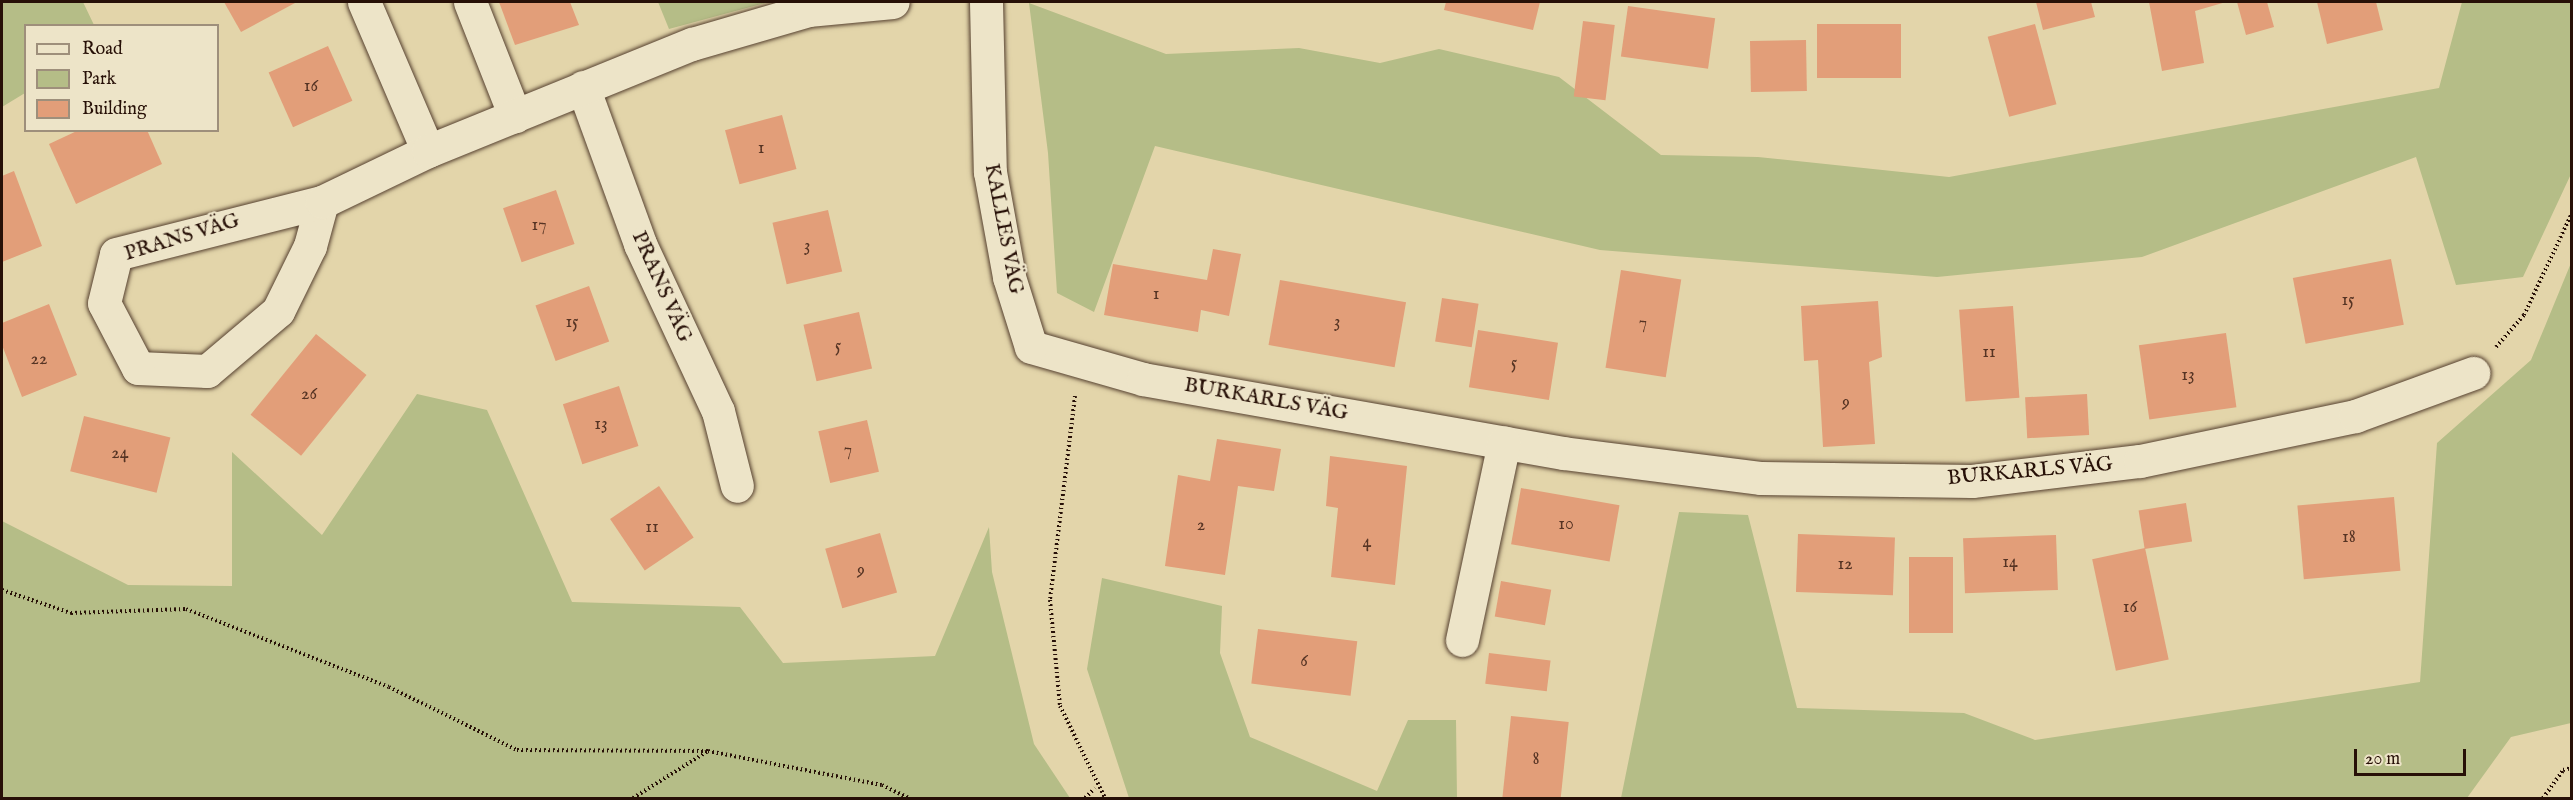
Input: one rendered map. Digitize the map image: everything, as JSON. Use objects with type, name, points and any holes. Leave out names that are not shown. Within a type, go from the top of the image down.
[{"type":"street","points":[[363,2],[428,151]]},
{"type":"street","points":[[470,2],[515,116]]},
{"type":"street","name":"PRANS VÄG","points":[[322,202],[310,246],[278,311],[207,371],[138,368],[104,303],[116,254],[322,202],[428,151],[692,44],[808,10],[893,2]]},
{"type":"street","name":"KALLES VÄG","points":[[986,2],[990,172],[1009,277],[1031,347]]},
{"type":"street","name":"PRANS VÄG","points":[[584,87],[640,244],[718,411],[737,486]]},
{"type":"street","name":"BURKARLS VÄG","points":[[1031,347],[1143,379],[1504,442],[1761,478],[1972,481],[2140,461],[2355,416],[2473,373]]},
{"type":"street","points":[[1461,640],[1504,442]]},
{"type":"path","points":[[2473,373],[2524,315],[2571,213]]},
{"type":"path","points":[[1080,361],[1050,600],[1060,706],[1095,788],[1105,798]]},
{"type":"path","points":[[2,590],[71,613],[186,609],[388,687],[517,750],[708,751],[882,785],[909,798]]},
{"type":"path","points":[[633,798],[708,751]]},
{"type":"path","points":[[2543,798],[2563,770],[2571,768]]},
{"type":"path","points":[[1085,798],[1095,788]]},
{"type":"green space","points":[[2,2],[83,2],[94,24],[24,24],[24,94],[2,107]]},
{"type":"green space","points":[[658,2],[769,2],[669,29]]},
{"type":"green space","points":[[2462,2],[2571,2],[2571,174],[2523,277],[2456,285],[2416,157],[2142,257],[1937,277],[1600,250],[1155,146],[1094,312],[1057,293],[1048,153],[1029,3],[1166,54],[1299,48],[1380,63],[1439,49],[1559,77],[1661,155],[1758,157],[1949,177],[2439,88]]},
{"type":"green space","points":[[2571,263],[2571,723],[2511,737],[2467,798],[1621,798],[1679,512],[1748,515],[1797,708],[1964,713],[2035,740],[2420,682],[2437,443],[2531,360]]},
{"type":"green space","points":[[417,394],[487,410],[572,602],[740,607],[783,663],[935,656],[989,527],[992,572],[1034,744],[1070,798],[2,798],[2,521],[128,585],[232,586],[232,452],[322,535]]},
{"type":"green space","points":[[1102,578],[1222,606],[1220,653],[1250,737],[1377,791],[1408,720],[1456,720],[1457,798],[1129,798],[1087,669]]},
{"type":"building","points":[[224,2],[294,2],[295,3],[241,32]]},
{"type":"building","points":[[499,2],[570,2],[579,25],[515,45]]},
{"type":"building","points":[[1446,2],[1540,2],[1533,30],[1444,10]]},
{"type":"building","points":[[2036,2],[2091,2],[2095,17],[2043,30]]},
{"type":"building","points":[[2149,2],[2226,2],[2195,11],[2204,63],[2162,71]]},
{"type":"building","points":[[2237,2],[2267,2],[2274,27],[2246,35]]},
{"type":"building","points":[[2317,2],[2376,2],[2383,30],[2327,44]]},
{"type":"building","points":[[1628,6],[1715,18],[1708,69],[1621,57]]},
{"type":"building","points":[[1583,21],[1615,25],[1605,100],[1574,96]]},
{"type":"building","points":[[1817,24],[1901,24],[1901,78],[1817,78]]},
{"type":"building","points":[[2035,24],[2056,104],[2009,117],[1988,37]]},
{"type":"building","points":[[1806,40],[1807,91],[1751,92],[1750,41]]},
{"type":"building","points":[[328,46],[352,101],[293,127],[269,72]]},
{"type":"building","points":[[782,115],[796,169],[740,184],[725,130]]},
{"type":"building","points":[[75,132],[148,132],[162,164],[76,204],[49,144]]},
{"type":"building","points":[[14,171],[42,246],[2,262],[2,176]]},
{"type":"building","points":[[556,190],[575,244],[522,262],[503,208]]},
{"type":"building","points":[[828,210],[842,271],[787,284],[772,223]]},
{"type":"building","points":[[1213,249],[1241,254],[1229,316],[1201,310],[1198,332],[1104,315],[1113,264],[1207,280]]},
{"type":"building","points":[[2391,259],[2404,325],[2306,344],[2293,278]]},
{"type":"building","points":[[1621,270],[1681,280],[1666,377],[1606,368]]},
{"type":"building","points":[[1280,280],[1406,302],[1395,367],[1269,345]]},
{"type":"building","points":[[589,286],[609,341],[556,361],[535,305]]},
{"type":"building","points":[[1442,298],[1479,304],[1472,347],[1435,341]]},
{"type":"building","points":[[1878,301],[1882,357],[1869,362],[1875,444],[1823,447],[1818,360],[1804,361],[1801,306]]},
{"type":"building","points":[[49,304],[77,375],[22,397],[2,345],[2,323]]},
{"type":"building","points":[[2013,306],[2019,398],[1966,402],[1959,310]]},
{"type":"building","points":[[859,312],[872,369],[817,381],[803,325]]},
{"type":"building","points":[[1478,330],[1558,343],[1549,400],[1469,387]]},
{"type":"building","points":[[2226,333],[2236,407],[2149,420],[2139,345]]},
{"type":"building","points":[[316,334],[367,375],[301,456],[251,415]]},
{"type":"building","points":[[619,386],[638,446],[582,464],[563,404]]},
{"type":"building","points":[[2087,394],[2089,435],[2027,438],[2025,397]]},
{"type":"building","points":[[84,416],[170,438],[157,493],[70,471]]},
{"type":"building","points":[[867,420],[879,472],[830,483],[818,431]]},
{"type":"building","points":[[1217,439],[1281,449],[1274,491],[1238,486],[1225,575],[1165,566],[1178,475],[1210,481]]},
{"type":"building","points":[[1330,456],[1407,466],[1395,585],[1331,577],[1338,508],[1326,506]]},
{"type":"building","points":[[659,486],[694,537],[645,570],[610,519]]},
{"type":"building","points":[[1521,488],[1619,505],[1610,561],[1511,544]]},
{"type":"building","points":[[2394,497],[2400,571],[2304,579],[2297,505]]},
{"type":"building","points":[[2186,503],[2192,542],[2145,549],[2139,511]]},
{"type":"building","points":[[880,533],[897,593],[842,608],[825,549]]},
{"type":"building","points":[[1798,534],[1895,537],[1893,595],[1796,592]]},
{"type":"building","points":[[2056,535],[2058,590],[1965,593],[1963,538]]},
{"type":"building","points":[[2145,548],[2169,660],[2116,671],[2092,559]]},
{"type":"building","points":[[1909,557],[1953,557],[1953,633],[1909,633]]},
{"type":"building","points":[[1501,581],[1551,590],[1545,625],[1495,616]]},
{"type":"building","points":[[1258,629],[1357,641],[1351,696],[1251,684]]},
{"type":"building","points":[[1489,653],[1551,661],[1547,691],[1485,684]]},
{"type":"building","points":[[1511,716],[1569,722],[1561,798],[1502,798]]}]
